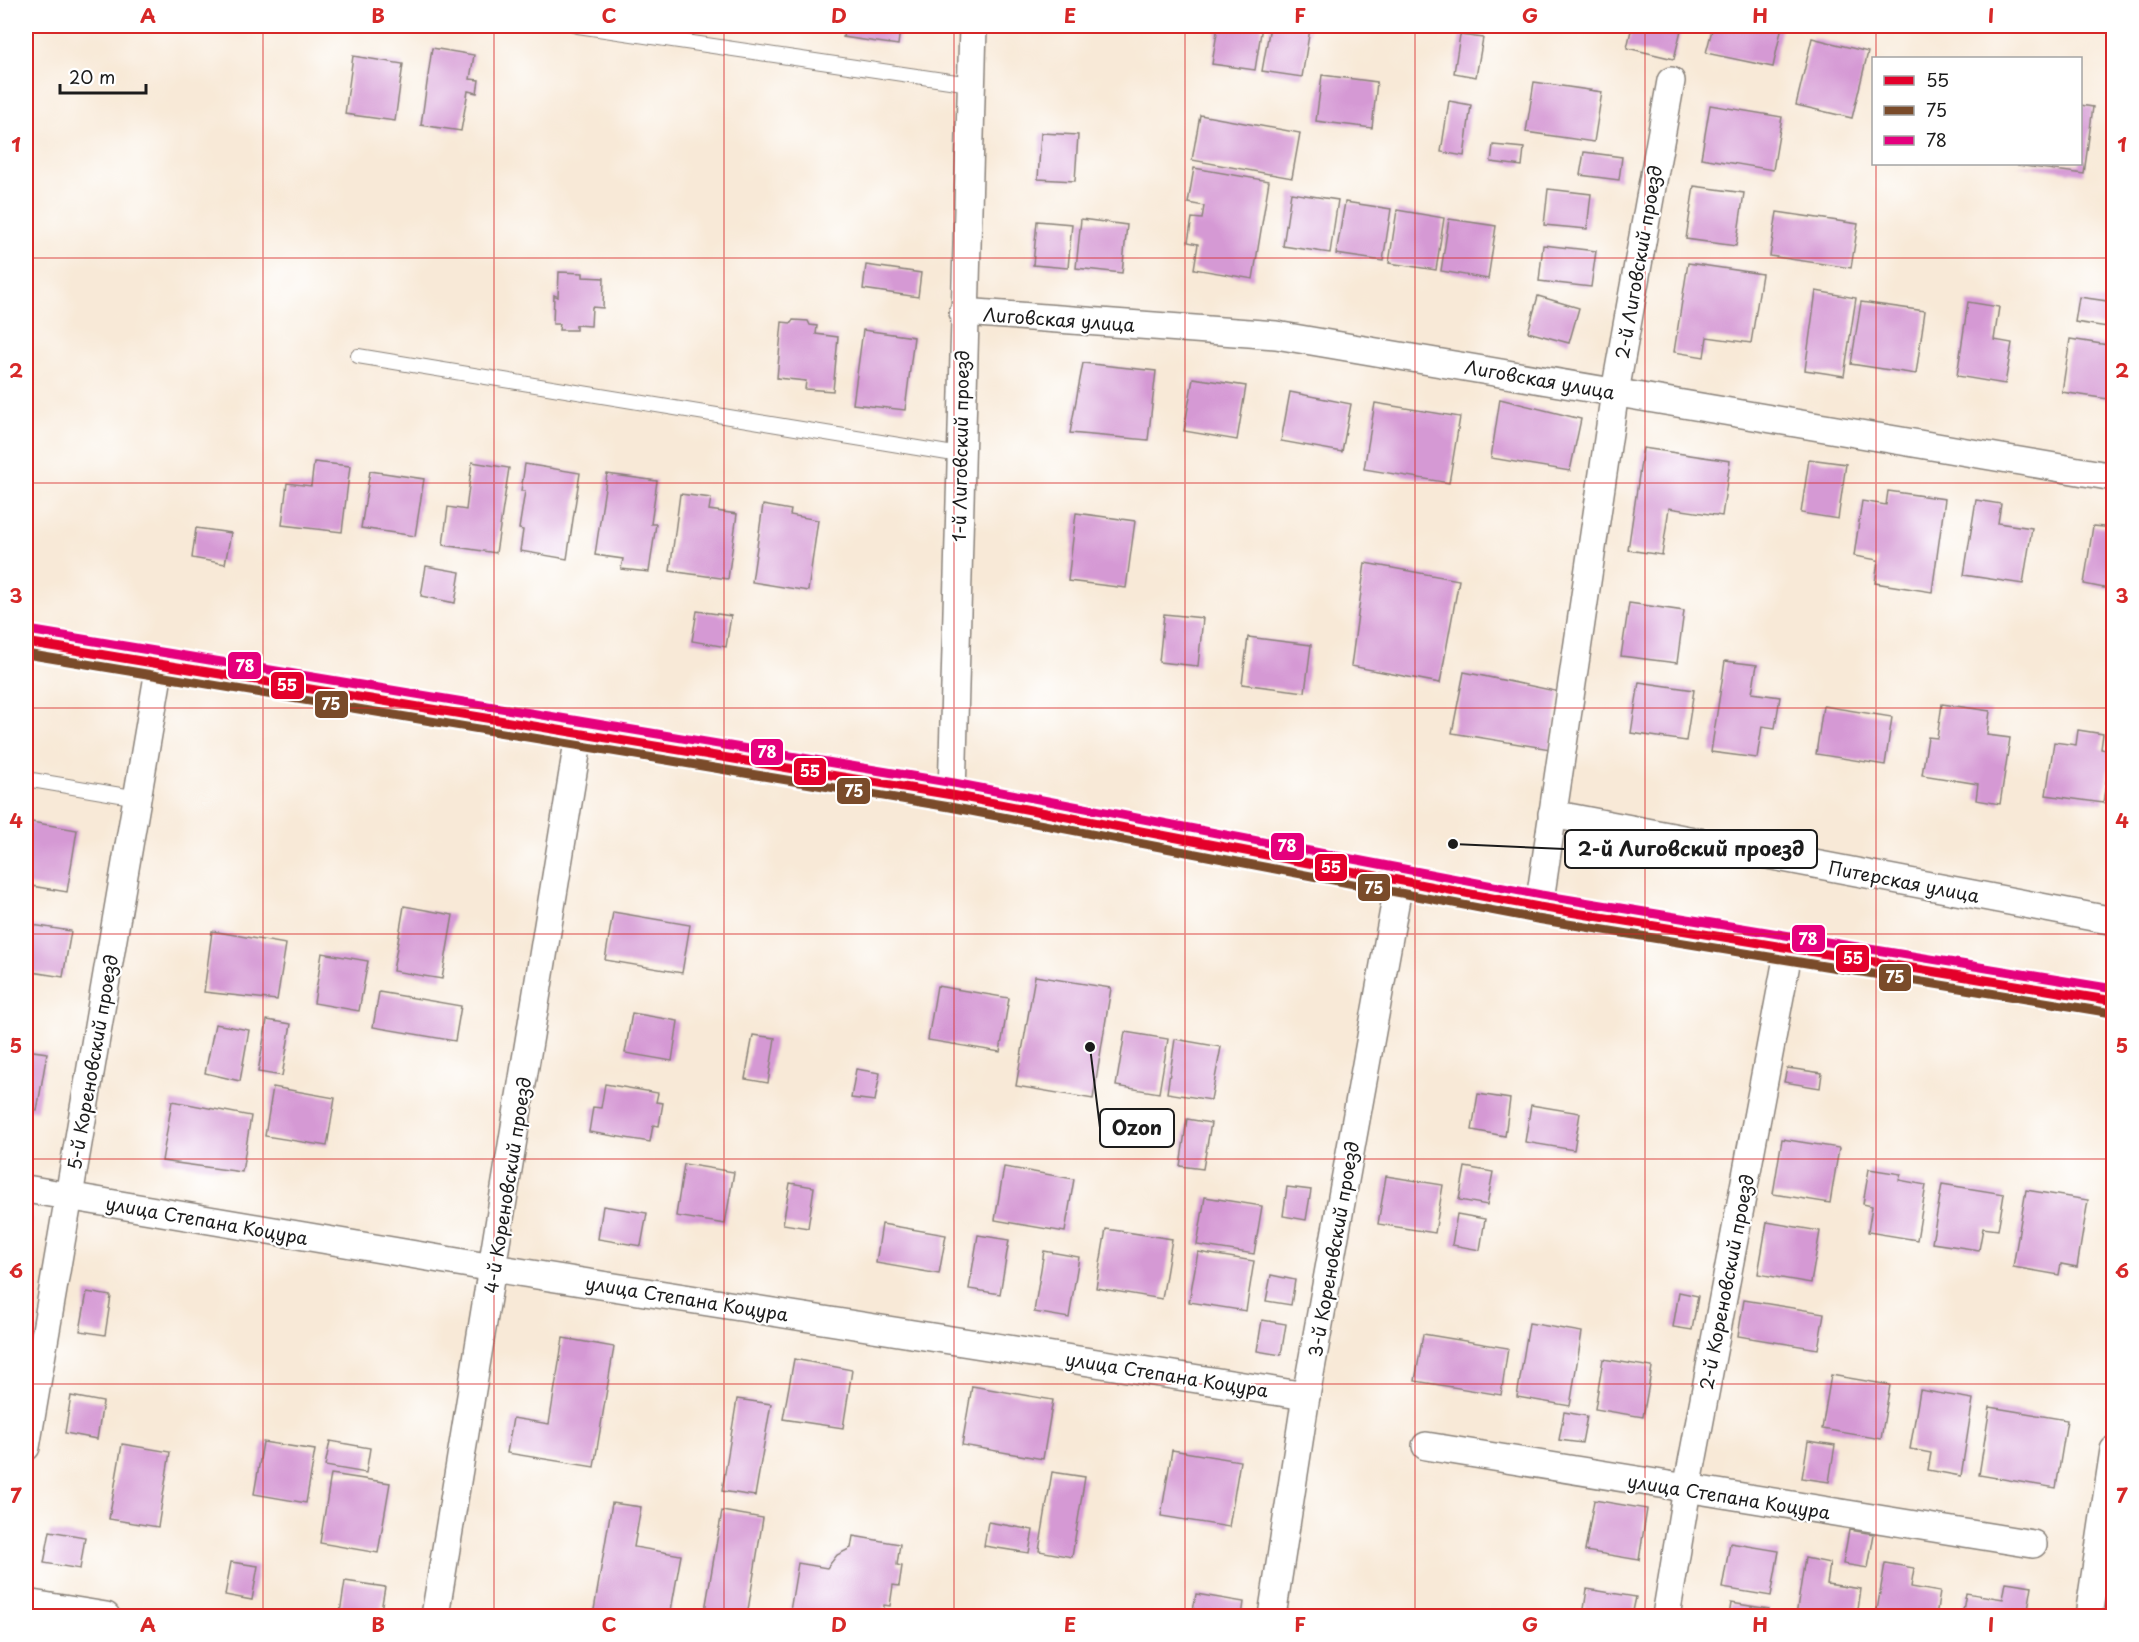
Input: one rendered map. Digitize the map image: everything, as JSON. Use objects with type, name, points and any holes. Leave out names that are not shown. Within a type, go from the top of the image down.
[{"type":"street","name":"1-й Лиговский проезд","points":[[952,795],[963,312],[973,26]]},
{"type":"street","name":"2-й Лиговский проезд","points":[[1539,907],[1615,392],[1671,81]]},
{"type":"street","name":"Лиговская улица","points":[[963,312],[1276,335],[2114,477]]},
{"type":"street","points":[[26,642],[952,795],[1539,907],[2114,1001]]},
{"type":"street","points":[[26,654],[158,676],[576,754],[1357,883],[1399,882]]},
{"type":"street","name":"5-й Кореновский проезд","points":[[26,1447],[158,676]]},
{"type":"street","name":"4-й Кореновский проезд","points":[[435,1617],[576,754]]},
{"type":"street","name":"Питерская улица","points":[[1552,814],[2114,921]]},
{"type":"street","name":"3-й Кореновский проезд","points":[[1272,1617],[1306,1396],[1399,882]]},
{"type":"street","name":"2-й Кореновский проезд","points":[[1666,1617],[1687,1489],[1789,948]]},
{"type":"street","name":"улица Степана Коцура","points":[[26,1189],[493,1268],[1306,1396]]},
{"type":"street","name":"улица Степана Коцура","points":[[1426,1446],[2033,1544]]},
{"type":"street","points":[[2089,1617],[2106,1547],[2114,1450]]},
{"type":"street","points":[[26,1604],[106,1617]]},
{"type":"lane","points":[[578,26],[970,84]]},
{"type":"lane","points":[[358,356],[960,455]]},
{"type":"lane","points":[[26,779],[138,798]]},
{"type":"building","points":[[845,26],[914,26],[913,31],[900,29],[898,45],[843,37]]},
{"type":"building","points":[[1218,26],[1262,26],[1255,70],[1212,64]]},
{"type":"building","points":[[1270,26],[1310,29],[1302,77],[1262,71]]},
{"type":"building","points":[[1632,26],[1682,26],[1674,59],[1627,48]]},
{"type":"building","points":[[1713,26],[1782,26],[1773,67],[1706,53]]},
{"type":"building","points":[[1460,35],[1483,38],[1476,77],[1454,73]]},
{"type":"building","points":[[1812,38],[1868,52],[1852,118],[1796,105]]},
{"type":"building","points":[[432,48],[474,55],[470,79],[479,80],[477,93],[468,91],[461,131],[421,125]]},
{"type":"building","points":[[353,56],[403,64],[395,121],[345,114]]},
{"type":"building","points":[[1322,75],[1377,82],[1372,128],[1316,121]]},
{"type":"building","points":[[1534,82],[1602,92],[1594,142],[1526,132]]},
{"type":"building","points":[[1449,101],[1471,105],[1464,156],[1441,152]]},
{"type":"building","points":[[1710,105],[1782,117],[1773,170],[1701,158]]},
{"type":"building","points":[[2082,105],[2093,107],[2084,174],[2017,165],[2082,165]]},
{"type":"building","points":[[1200,115],[1300,133],[1292,178],[1192,160]]},
{"type":"building","points":[[1041,133],[1078,135],[1075,181],[1038,179]]},
{"type":"building","points":[[1493,145],[1524,148],[1522,166],[1491,162]]},
{"type":"building","points":[[1584,152],[1622,157],[1619,180],[1580,175]]},
{"type":"building","points":[[1194,168],[1269,181],[1253,279],[1194,269],[1198,244],[1188,242],[1192,218],[1202,219],[1204,206],[1188,203]]},
{"type":"building","points":[[1694,186],[1744,193],[1736,246],[1686,239]]},
{"type":"building","points":[[1548,189],[1591,194],[1587,229],[1544,225]]},
{"type":"building","points":[[1291,193],[1338,200],[1330,253],[1283,246]]},
{"type":"building","points":[[1345,202],[1391,209],[1383,261],[1336,254]]},
{"type":"building","points":[[1397,210],[1444,218],[1436,270],[1389,263]]},
{"type":"building","points":[[1777,212],[1858,224],[1851,268],[1770,256]]},
{"type":"building","points":[[1081,219],[1127,225],[1122,273],[1076,268]]},
{"type":"building","points":[[1449,219],[1496,226],[1488,279],[1441,271]]},
{"type":"building","points":[[1037,221],[1072,224],[1068,268],[1033,265]]},
{"type":"building","points":[[1543,245],[1596,251],[1591,287],[1539,281]]},
{"type":"building","points":[[1688,263],[1762,274],[1751,343],[1707,337],[1704,357],[1674,352]]},
{"type":"building","points":[[866,265],[921,273],[918,297],[863,289]]},
{"type":"building","points":[[559,272],[583,273],[583,277],[604,278],[603,308],[592,307],[591,326],[576,325],[576,330],[559,330],[560,324],[553,324],[554,295],[558,297]]},
{"type":"building","points":[[1816,291],[1856,298],[1844,376],[1805,370]]},
{"type":"building","points":[[1538,296],[1579,308],[1569,343],[1528,332]]},
{"type":"building","points":[[2079,297],[2114,302],[2114,328],[2075,322]]},
{"type":"building","points":[[1861,302],[1925,311],[1916,374],[1851,364]]},
{"type":"building","points":[[1968,302],[1999,307],[1994,340],[2012,343],[2005,384],[1957,376]]},
{"type":"building","points":[[793,320],[808,321],[810,325],[817,326],[816,334],[838,337],[833,391],[805,389],[806,381],[777,378],[782,322],[791,323]]},
{"type":"building","points":[[863,330],[914,337],[905,410],[853,404]]},
{"type":"building","points":[[2070,339],[2114,346],[2114,400],[2062,392]]},
{"type":"building","points":[[1083,363],[1156,371],[1148,440],[1070,433]]},
{"type":"building","points":[[1193,378],[1246,386],[1237,440],[1184,431]]},
{"type":"building","points":[[1290,392],[1351,404],[1342,452],[1281,441]]},
{"type":"building","points":[[1500,399],[1581,419],[1570,471],[1491,458]]},
{"type":"building","points":[[1375,403],[1460,417],[1449,483],[1364,469]]},
{"type":"building","points":[[1643,448],[1730,461],[1722,516],[1669,508],[1662,555],[1628,550]]},
{"type":"building","points":[[1809,459],[1846,464],[1838,519],[1801,513]]},
{"type":"building","points":[[314,462],[350,466],[342,532],[282,525],[287,483],[311,486]]},
{"type":"building","points":[[472,462],[509,468],[496,553],[443,545],[448,507],[466,510]]},
{"type":"building","points":[[525,464],[580,473],[567,559],[520,551],[523,530],[519,529],[525,491],[521,491]]},
{"type":"building","points":[[370,471],[424,479],[415,536],[361,528]]},
{"type":"building","points":[[607,474],[657,481],[651,524],[656,524],[649,572],[621,569],[623,559],[595,555]]},
{"type":"building","points":[[1888,491],[1945,499],[1932,592],[1875,583],[1878,560],[1854,556],[1862,501],[1886,505]]},
{"type":"building","points":[[680,494],[711,498],[709,510],[737,514],[728,579],[670,571]]},
{"type":"building","points":[[1976,500],[2001,504],[1998,523],[2032,528],[2023,584],[1964,575]]},
{"type":"building","points":[[763,505],[791,510],[790,515],[818,520],[808,591],[752,582]]},
{"type":"building","points":[[1076,513],[1135,521],[1126,588],[1068,581]]},
{"type":"building","points":[[2093,526],[2114,528],[2114,590],[2084,584]]},
{"type":"building","points":[[196,528],[231,533],[225,564],[192,558]]},
{"type":"building","points":[[1365,563],[1459,580],[1440,683],[1351,666]]},
{"type":"building","points":[[426,566],[460,572],[455,603],[421,596]]},
{"type":"building","points":[[1629,603],[1684,611],[1677,663],[1621,656]]},
{"type":"building","points":[[697,611],[731,616],[726,647],[692,641]]},
{"type":"building","points":[[1164,614],[1203,618],[1198,666],[1159,662]]},
{"type":"building","points":[[1248,637],[1311,645],[1305,692],[1242,684]]},
{"type":"building","points":[[1725,661],[1757,665],[1752,693],[1780,697],[1775,728],[1762,726],[1757,758],[1711,752]]},
{"type":"building","points":[[1464,672],[1560,692],[1550,749],[1452,733]]},
{"type":"building","points":[[1639,682],[1694,690],[1686,741],[1631,733]]},
{"type":"building","points":[[1942,704],[1990,711],[1987,735],[2010,738],[2000,804],[1976,800],[1978,784],[1922,775],[1928,737],[1937,738]]},
{"type":"building","points":[[1823,706],[1892,717],[1885,765],[1816,754]]},
{"type":"building","points":[[2078,730],[2103,734],[2101,749],[2111,751],[2103,803],[2046,795],[2054,742],[2076,745]]},
{"type":"building","points":[[26,821],[77,830],[67,892],[26,885]]},
{"type":"building","points":[[404,906],[453,915],[442,979],[393,971]]},
{"type":"building","points":[[613,912],[690,925],[682,973],[605,960]]},
{"type":"building","points":[[26,924],[71,931],[63,977],[26,971]]},
{"type":"building","points":[[212,931],[286,944],[277,1000],[204,992]]},
{"type":"building","points":[[322,953],[368,961],[359,1011],[314,1003]]},
{"type":"building","points":[[1035,976],[1111,988],[1093,1099],[1016,1086]]},
{"type":"building","points":[[937,986],[1009,998],[1000,1052],[928,1040]]},
{"type":"building","points":[[379,992],[461,1006],[455,1041],[373,1027]]},
{"type":"building","points":[[632,1013],[678,1021],[672,1061],[625,1053]]},
{"type":"building","points":[[267,1020],[291,1024],[282,1076],[258,1072]]},
{"type":"building","points":[[215,1024],[249,1030],[240,1081],[205,1073]]},
{"type":"building","points":[[1125,1032],[1168,1039],[1159,1093],[1116,1086]]},
{"type":"building","points":[[753,1035],[775,1038],[768,1083],[745,1079]]},
{"type":"building","points":[[1175,1039],[1221,1047],[1211,1100],[1167,1093]]},
{"type":"building","points":[[26,1050],[47,1053],[37,1111],[26,1109]]},
{"type":"building","points":[[1787,1068],[1822,1073],[1820,1088],[1784,1082]]},
{"type":"building","points":[[856,1069],[880,1073],[875,1101],[851,1098]]},
{"type":"building","points":[[605,1084],[658,1093],[656,1102],[663,1103],[659,1126],[653,1125],[650,1142],[589,1132],[593,1107],[601,1108]]},
{"type":"building","points":[[273,1087],[335,1098],[327,1146],[265,1136]]},
{"type":"building","points":[[1478,1094],[1510,1099],[1505,1136],[1472,1130]]},
{"type":"building","points":[[172,1101],[251,1116],[242,1172],[162,1161]]},
{"type":"building","points":[[1531,1105],[1580,1113],[1574,1150],[1525,1142]]},
{"type":"building","points":[[1187,1119],[1211,1123],[1203,1169],[1180,1166]]},
{"type":"building","points":[[1782,1139],[1839,1148],[1830,1203],[1773,1194]]},
{"type":"building","points":[[684,1164],[734,1172],[725,1224],[676,1216]]},
{"type":"building","points":[[1004,1167],[1074,1179],[1065,1232],[995,1220]]},
{"type":"building","points":[[1465,1167],[1493,1172],[1487,1205],[1459,1200]]},
{"type":"building","points":[[1869,1169],[1901,1174],[1899,1180],[1926,1185],[1917,1240],[1868,1232],[1872,1206],[1863,1204]]},
{"type":"building","points":[[1386,1176],[1443,1185],[1435,1233],[1378,1224]]},
{"type":"building","points":[[790,1183],[814,1187],[808,1228],[783,1224]]},
{"type":"building","points":[[1942,1184],[2004,1194],[1998,1230],[1983,1228],[1979,1250],[1932,1243]]},
{"type":"building","points":[[1287,1187],[1311,1190],[1306,1220],[1283,1216]]},
{"type":"building","points":[[2026,1190],[2088,1200],[2077,1267],[2061,1264],[2059,1275],[2013,1267]]},
{"type":"building","points":[[1205,1197],[1262,1206],[1254,1254],[1197,1245]]},
{"type":"building","points":[[603,1206],[647,1213],[641,1246],[598,1239]]},
{"type":"building","points":[[1457,1214],[1485,1219],[1480,1250],[1452,1245]]},
{"type":"building","points":[[26,1216],[32,1217],[27,1246],[26,1246]]},
{"type":"building","points":[[1767,1222],[1820,1231],[1811,1283],[1758,1274]]},
{"type":"building","points":[[882,1224],[946,1235],[939,1274],[876,1263]]},
{"type":"building","points":[[1106,1229],[1172,1239],[1162,1299],[1096,1288]]},
{"type":"building","points":[[978,1235],[1009,1240],[1000,1294],[969,1289]]},
{"type":"building","points":[[1044,1251],[1079,1257],[1069,1318],[1034,1312]]},
{"type":"building","points":[[1198,1252],[1254,1261],[1246,1311],[1189,1302]]},
{"type":"building","points":[[1271,1275],[1295,1280],[1291,1305],[1266,1301]]},
{"type":"building","points":[[87,1292],[111,1296],[105,1335],[80,1331]]},
{"type":"building","points":[[1679,1292],[1698,1296],[1692,1330],[1673,1327]]},
{"type":"building","points":[[1744,1300],[1824,1313],[1818,1349],[1738,1336]]},
{"type":"building","points":[[1262,1320],[1286,1324],[1281,1355],[1257,1351]]},
{"type":"building","points":[[1529,1323],[1582,1332],[1570,1406],[1517,1397]]},
{"type":"building","points":[[1423,1334],[1508,1348],[1501,1395],[1415,1381]]},
{"type":"building","points":[[563,1338],[614,1347],[594,1467],[507,1453],[513,1418],[549,1424]]},
{"type":"building","points":[[794,1359],[852,1370],[843,1428],[783,1419]]},
{"type":"building","points":[[1603,1359],[1652,1367],[1643,1417],[1595,1409]]},
{"type":"building","points":[[1831,1375],[1890,1385],[1881,1439],[1822,1429]]},
{"type":"building","points":[[972,1386],[1053,1400],[1043,1459],[962,1445]]},
{"type":"building","points":[[1920,1390],[1973,1399],[1961,1476],[1928,1470],[1931,1453],[1910,1449]]},
{"type":"building","points":[[71,1396],[103,1402],[97,1439],[65,1433]]},
{"type":"building","points":[[737,1399],[771,1404],[755,1496],[722,1491]]},
{"type":"building","points":[[1990,1407],[2067,1420],[2056,1488],[1979,1475]]},
{"type":"building","points":[[1564,1412],[1587,1416],[1582,1443],[1559,1440]]},
{"type":"building","points":[[330,1441],[370,1448],[366,1473],[325,1466]]},
{"type":"building","points":[[1808,1441],[1835,1445],[1829,1482],[1802,1478]]},
{"type":"building","points":[[263,1442],[315,1450],[306,1503],[254,1494]]},
{"type":"building","points":[[122,1444],[170,1452],[158,1527],[109,1519]]},
{"type":"building","points":[[1172,1450],[1240,1461],[1229,1527],[1161,1516]]},
{"type":"building","points":[[1052,1472],[1085,1477],[1072,1557],[1039,1551]]},
{"type":"building","points":[[331,1474],[390,1483],[378,1553],[320,1543]]},
{"type":"building","points":[[1594,1500],[1647,1509],[1639,1560],[1585,1551]]},
{"type":"building","points":[[612,1503],[641,1507],[634,1547],[681,1555],[670,1616],[593,1616]]},
{"type":"building","points":[[722,1511],[763,1518],[747,1616],[704,1616]]},
{"type":"building","points":[[988,1522],[1033,1530],[1029,1553],[984,1546]]},
{"type":"building","points":[[1849,1530],[1874,1534],[1868,1568],[1843,1564]]},
{"type":"building","points":[[50,1531],[85,1537],[80,1569],[44,1563]]},
{"type":"building","points":[[853,1536],[900,1544],[897,1565],[902,1566],[899,1586],[893,1585],[890,1606],[884,1605],[883,1616],[825,1616],[790,1611],[798,1563],[827,1568],[837,1555],[851,1548]]},
{"type":"building","points":[[1730,1543],[1779,1551],[1771,1596],[1722,1588]]},
{"type":"building","points":[[1805,1558],[1830,1563],[1827,1584],[1861,1589],[1857,1616],[1796,1616]]},
{"type":"building","points":[[231,1562],[258,1566],[252,1600],[225,1595]]},
{"type":"building","points":[[1885,1563],[1914,1568],[1911,1587],[1940,1592],[1936,1616],[1876,1616]]},
{"type":"building","points":[[345,1581],[385,1587],[380,1616],[340,1613]]},
{"type":"building","points":[[2006,1582],[2032,1586],[2027,1616],[1962,1616],[1966,1593],[2003,1599]]},
{"type":"building","points":[[1587,1589],[1636,1597],[1632,1616],[1583,1616]]},
{"type":"building","points":[[1196,1594],[1244,1602],[1242,1616],[1192,1616]]},
{"type":"building","points":[[1731,1603],[1769,1609],[1768,1616],[1729,1616]]},
{"type":"transit line","name":"78","points":[[28,630],[954,783],[1541,895],[2114,989]]},
{"type":"transit line","name":"55","points":[[26,642],[952,795],[1539,907],[2114,1001]]},
{"type":"transit line","name":"75","points":[[26,654],[950,807],[1537,919],[2112,1013]]},
{"type":"place","name":"2-й Лиговский проезд","points":[[1453,844]]},
{"type":"place","name":"Ozon","points":[[1090,1047]]}]
